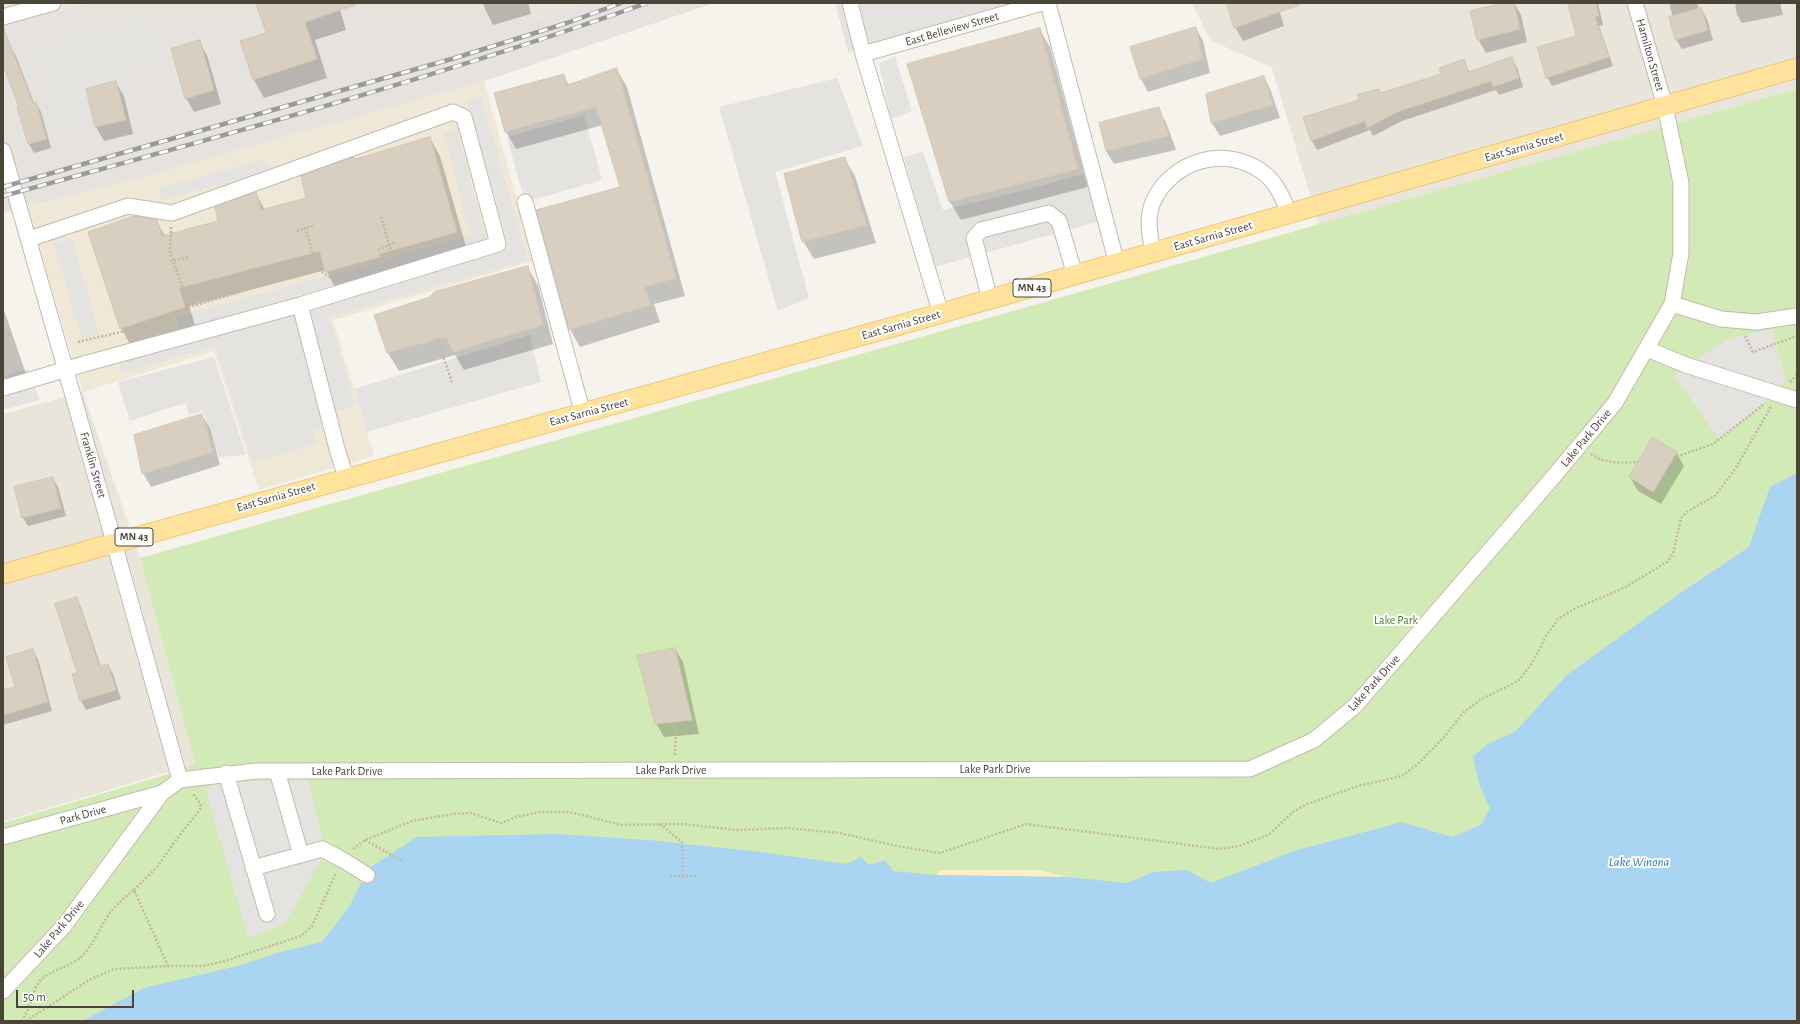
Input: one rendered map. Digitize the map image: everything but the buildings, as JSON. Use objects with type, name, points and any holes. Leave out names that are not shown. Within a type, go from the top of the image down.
[{"type":"main road","name":"East Sarnia Street","points":[[3,574],[990,300],[1797,68]]},
{"type":"street","points":[[3,16],[53,3]]},
{"type":"street","points":[[850,3],[863,54],[940,314]]},
{"type":"street","name":"East Belleview Street","points":[[863,54],[1042,3]]},
{"type":"street","points":[[1048,3],[1117,264]]},
{"type":"street","name":"Hamilton Street","points":[[1635,3],[1665,106]]},
{"type":"street","name":"Lake Park Drive","points":[[3,991],[64,926],[162,793],[180,780],[226,773],[277,771],[1250,769],[1314,740],[1355,706],[1615,403],[1672,304],[1681,253],[1681,183],[1665,106]]},
{"type":"street","points":[[3,388],[66,369],[300,305],[498,244],[464,117],[453,112],[172,213],[128,206],[29,239]]},
{"type":"street","name":"Franklin Street","points":[[3,151],[66,369],[180,780]]},
{"type":"street","points":[[1153,253],[1148,228],[1153,202],[1167,180],[1188,165],[1212,157],[1238,160],[1262,171],[1279,190],[1289,214]]},
{"type":"street","points":[[525,202],[583,414]]},
{"type":"street","points":[[990,300],[974,238],[981,230],[1049,213],[1059,221],[1075,276]]},
{"type":"street","points":[[1672,304],[1721,319],[1756,322],[1797,316]]},
{"type":"street","points":[[300,305],[337,449],[346,478]]},
{"type":"street","points":[[1647,349],[1686,365],[1797,400]]},
{"type":"street","points":[[277,771],[301,855]]},
{"type":"street","points":[[226,773],[267,914]]},
{"type":"street","name":"Park Drive","points":[[3,837],[162,793]]},
{"type":"street","points":[[253,868],[322,850],[343,860],[367,875]]},
{"type":"path","points":[[172,213],[170,251],[172,261],[189,307]]},
{"type":"path","points":[[305,228],[318,270],[329,277],[393,257],[381,217]]},
{"type":"path","points":[[297,231],[313,226]]},
{"type":"path","points":[[378,250],[396,242]]},
{"type":"path","points":[[172,261],[190,257]]},
{"type":"path","points":[[251,269],[255,288]]},
{"type":"path","points":[[78,342],[172,317],[189,307],[318,270]]},
{"type":"path","points":[[1737,320],[1753,352],[1797,336]]},
{"type":"path","points":[[437,339],[452,382]]},
{"type":"path","points":[[1673,458],[1713,444],[1778,394]]},
{"type":"path","points":[[1580,445],[1598,459],[1620,463],[1638,462]]},
{"type":"path","points":[[675,770],[676,722]]},
{"type":"path","points":[[21,1021],[28,1013],[31,997],[41,980],[49,974],[75,963],[84,954],[106,918],[119,903],[158,866],[201,808],[200,803],[180,780]]},
{"type":"path","points":[[660,824],[682,842],[683,876]]},
{"type":"path","points":[[365,840],[404,862]]},
{"type":"path","points":[[670,876],[696,876]]},
{"type":"path","points":[[26,1021],[89,980],[114,969],[168,966],[134,890]]},
{"type":"shaded area","points":[[3,3],[88,3],[3,26]]},
{"type":"shaded area","points":[[88,3],[530,3],[536,20],[584,3],[714,3],[484,81],[155,174],[3,213],[3,26]]},
{"type":"shaded area","points":[[530,3],[584,3],[536,20]]},
{"type":"shaded area","points":[[835,3],[1013,3],[848,52]]},
{"type":"shaded area","points":[[1192,3],[1797,3],[1797,89],[1319,225],[1272,68],[1210,40]]},
{"type":"shaded area","points":[[148,12],[163,67],[85,89],[94,121],[53,132],[29,47]]},
{"type":"shaded area","points":[[895,56],[912,111],[891,119],[879,64]]},
{"type":"shaded area","points":[[837,78],[863,146],[775,172],[809,298],[778,311],[719,107]]},
{"type":"shaded area","points":[[484,81],[534,261],[333,320],[374,456],[259,490],[214,351],[83,392],[27,207],[155,174]]},
{"type":"shaded area","points":[[481,96],[528,260],[329,317],[356,405],[338,411],[340,423],[312,431],[317,444],[252,462],[216,346],[123,373],[118,361],[510,248],[466,101]]},
{"type":"shaded area","points":[[584,115],[602,180],[525,202],[507,137]]},
{"type":"shaded area","points":[[457,130],[487,243],[179,329],[177,317],[471,235],[443,133]]},
{"type":"shaded area","points":[[923,152],[943,210],[1083,174],[1100,221],[935,267],[904,157]]},
{"type":"shaded area","points":[[261,160],[274,169],[161,200],[160,188]]},
{"type":"shaded area","points":[[72,238],[99,335],[82,340],[54,243]]},
{"type":"shaded area","points":[[1772,329],[1786,382],[1759,407],[1719,439],[1674,375],[1686,365],[1731,338]]},
{"type":"shaded area","points":[[530,335],[541,382],[367,432],[354,389]]},
{"type":"shaded area","points":[[214,357],[246,455],[219,457],[203,411],[189,415],[185,403],[130,421],[118,382]]},
{"type":"shaded area","points":[[28,369],[40,400],[3,410],[3,376]]},
{"type":"shaded area","points":[[83,392],[140,558],[195,764],[3,822],[3,414]]},
{"type":"shaded area","points":[[308,780],[322,836],[322,857],[285,924],[248,938],[205,788],[229,782]]},
{"type":"green space","name":"Lake Park","points":[[1797,89],[1797,1021],[3,1021],[3,823],[168,774],[195,764],[140,558]]},
{"type":"sand","points":[[940,870],[1040,870],[1066,877],[936,875]]},
{"type":"water","name":"Lake Winona","points":[[1797,473],[1797,1021],[83,1021],[144,988],[242,965],[277,953],[322,942],[349,907],[369,868],[417,837],[556,834],[648,840],[761,852],[846,864],[861,857],[868,864],[874,864],[885,860],[893,871],[936,875],[1066,877],[1126,883],[1154,872],[1186,870],[1211,883],[1294,851],[1402,822],[1452,837],[1481,825],[1490,808],[1479,784],[1473,756],[1488,744],[1516,731],[1567,675],[1682,592],[1749,547],[1770,487]]},
{"type":"railway","points":[[3,187],[455,58],[567,23],[621,3]]},
{"type":"railway","points":[[3,196],[327,106],[488,56],[647,3]]}]
